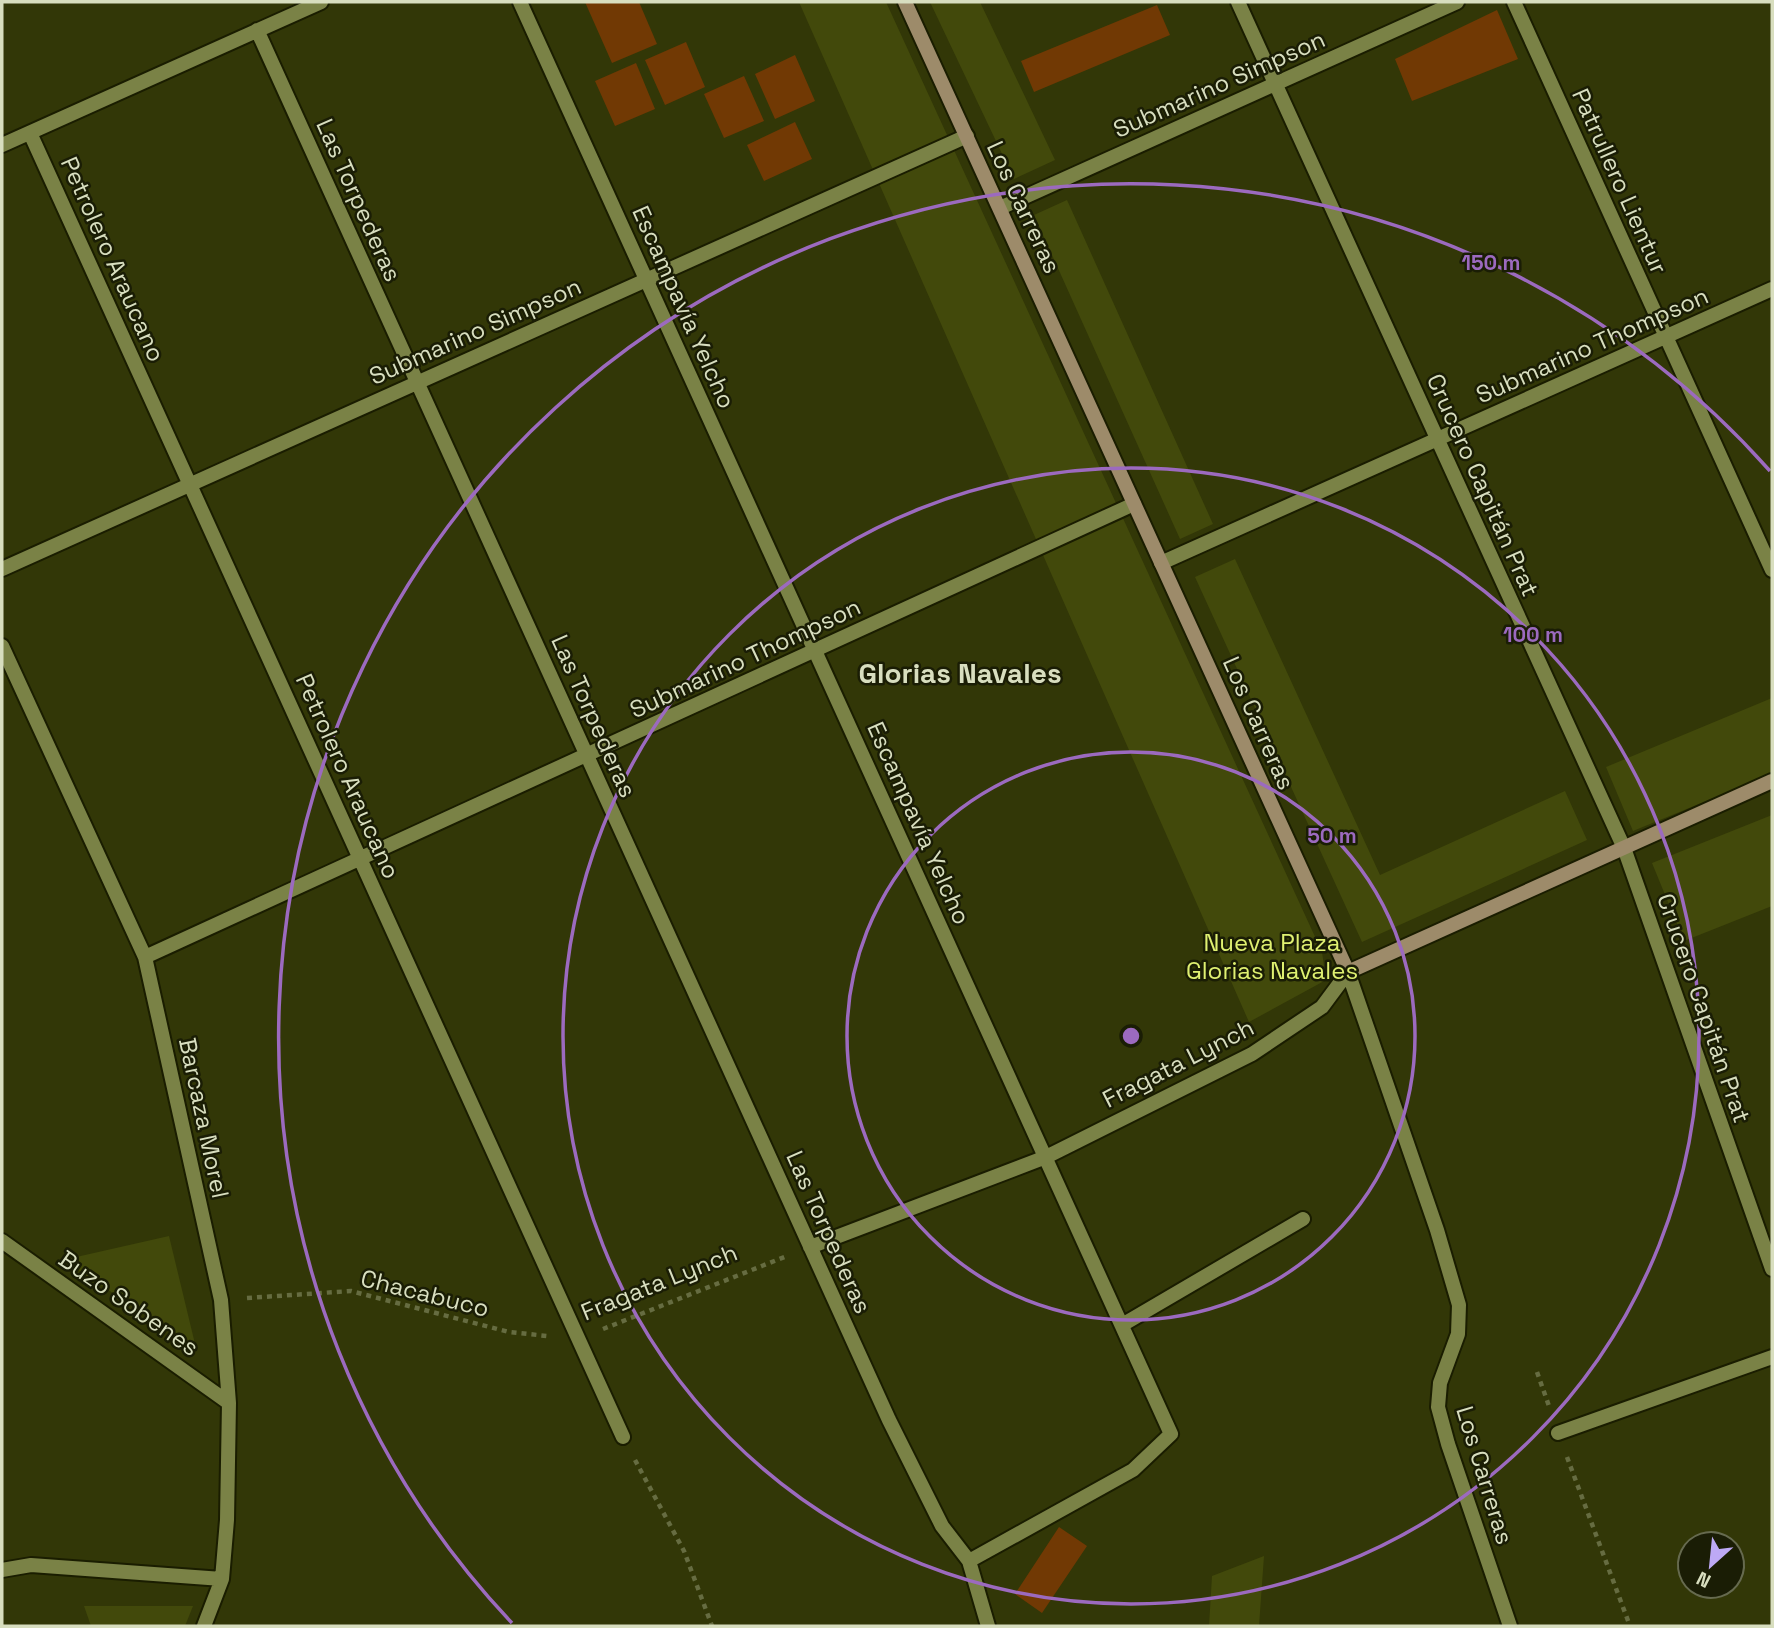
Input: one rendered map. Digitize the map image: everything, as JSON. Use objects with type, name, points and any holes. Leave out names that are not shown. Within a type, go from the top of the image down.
[{"type":"street","points":[[2,145],[321,2]]},
{"type":"street","name":"Escampavía Yelcho","points":[[520,2],[1171,1434],[1133,1470],[969,1561]]},
{"type":"street","name":"Los Carreras","points":[[905,2],[1348,972],[1437,1230],[1459,1305],[1458,1334],[1440,1383],[1438,1407],[1510,1626]]},
{"type":"street","name":"Crucero Capitán Prat","points":[[1238,2],[1624,848],[1772,1269]]},
{"type":"street","name":"Submarino Simpson","points":[[1000,208],[1457,2]]},
{"type":"street","name":"Patrullero Lientur","points":[[1514,2],[1772,570]]},
{"type":"street","name":"Las Torpederas","points":[[257,30],[889,1420],[942,1525],[969,1561]]},
{"type":"street","name":"Petrolero Araucano","points":[[30,132],[623,1437]]},
{"type":"street","name":"Submarino Simpson","points":[[2,569],[967,136]]},
{"type":"street","name":"Submarino Thompson","points":[[1161,563],[1772,289]]},
{"type":"street","name":"Submarino Thompson","points":[[145,957],[1134,504]]},
{"type":"street","name":"Barcaza Morel","points":[[2,646],[145,957],[221,1300],[229,1403],[229,1462],[222,1579],[204,1626]]},
{"type":"street","name":"Fragata Lynch","points":[[810,1247],[1046,1157],[1252,1054],[1322,1007],[1348,972],[1772,781]]},
{"type":"street","points":[[1122,1325],[1303,1219]]},
{"type":"street","name":"Buzo Sobenes","points":[[2,1241],[229,1403]]},
{"type":"street","points":[[1558,1433],[1772,1357]]},
{"type":"street","points":[[969,1561],[988,1626]]},
{"type":"street","points":[[2,1570],[31,1565],[222,1579]]},
{"type":"path","name":"Fragata Lynch","points":[[578,1339],[810,1247]]},
{"type":"path","name":"Chacabuco","points":[[221,1300],[351,1291],[509,1332],[578,1339]]},
{"type":"path","points":[[1537,1372],[1630,1626]]},
{"type":"path","points":[[623,1437],[684,1551],[712,1626]]},
{"type":"green space","name":"Nueva Plaza Glorias Navales","points":[[799,2],[886,2],[1322,952],[1326,980],[1249,1022]]},
{"type":"green space","points":[[930,2],[980,2],[1055,160],[1014,179]]},
{"type":"green space","points":[[1067,200],[1213,524],[1180,539],[1034,215]]},
{"type":"green space","points":[[1235,559],[1380,875],[1565,791],[1587,840],[1362,942],[1195,577]]},
{"type":"green space","points":[[1772,698],[1772,774],[1633,831],[1606,767]]},
{"type":"green space","points":[[1772,815],[1772,906],[1684,941],[1652,863]]},
{"type":"green space","points":[[169,1236],[196,1348],[63,1260]]},
{"type":"green space","points":[[1264,1556],[1259,1626],[1209,1626],[1212,1576]]},
{"type":"green space","points":[[84,1606],[193,1606],[185,1626],[91,1626]]},
{"type":"building","points":[[585,2],[639,2],[657,44],[612,63]]},
{"type":"building","points":[[1157,5],[1170,35],[1034,92],[1021,61]]},
{"type":"building","points":[[1497,10],[1518,59],[1412,101],[1395,59]]},
{"type":"building","points":[[686,42],[705,87],[665,105],[645,60]]},
{"type":"building","points":[[795,55],[815,101],[775,119],[755,74]]},
{"type":"building","points":[[636,63],[655,109],[615,126],[595,81]]},
{"type":"building","points":[[744,76],[764,121],[724,138],[704,94]]},
{"type":"building","points":[[795,122],[812,159],[764,181],[747,145]]},
{"type":"building","points":[[1059,1527],[1087,1546],[1042,1613],[1015,1594]]},
{"type":"district","name":"Glorias Navales","points":[[960,673]]}]
